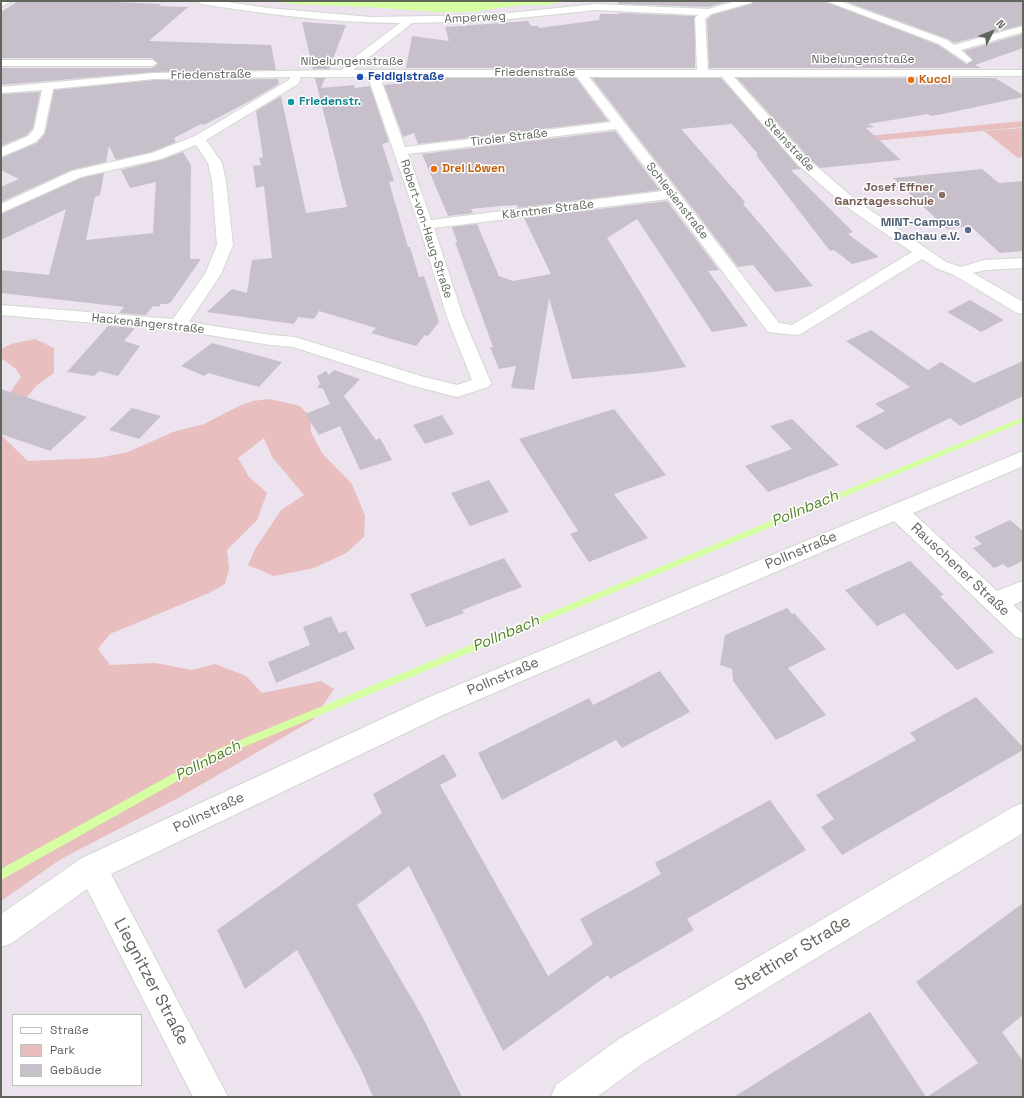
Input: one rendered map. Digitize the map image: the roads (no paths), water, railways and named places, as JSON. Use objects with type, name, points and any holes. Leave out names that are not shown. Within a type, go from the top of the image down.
[{"type":"street","points":[[1,4],[6,1]]},
{"type":"street","name":"Amperweg","points":[[201,1],[268,11],[371,20],[497,17],[596,7],[708,12],[748,1]]},
{"type":"street","points":[[831,1],[943,42],[952,55],[971,60]]},
{"type":"street","points":[[703,74],[700,18],[708,12]]},
{"type":"street","points":[[346,74],[349,67],[410,20]]},
{"type":"street","points":[[952,55],[1023,29]]},
{"type":"street","name":"Nibelungenstraße","points":[[339,62],[355,62],[372,68]]},
{"type":"street","points":[[1,63],[160,63]]},
{"type":"street","name":"Friedenstraße","points":[[1,90],[154,76],[346,74],[372,68],[580,73],[703,74],[1023,73]]},
{"type":"street","name":"Robert-von-Haug-Straße","points":[[372,68],[426,225],[476,386]]},
{"type":"street","name":"Schlesienstraße","points":[[580,73],[618,125],[774,328],[795,330],[922,252]]},
{"type":"street","points":[[1011,73],[1023,81]]},
{"type":"street","points":[[1,210],[77,174],[156,156],[199,139],[294,82],[297,74]]},
{"type":"street","name":"Steinstraße","points":[[726,74],[803,162],[852,204],[942,265],[960,272],[1023,309]]},
{"type":"street","points":[[1,153],[32,139],[40,130],[48,86]]},
{"type":"street","name":"Tiroler Straße","points":[[400,151],[618,125]]},
{"type":"street","points":[[178,325],[213,274],[225,245],[220,181],[215,163],[199,139]]},
{"type":"street","name":"Kärntner Straße","points":[[426,225],[671,194]]},
{"type":"street","points":[[960,272],[984,265],[1023,263]]},
{"type":"street","name":"Hackenängerstraße","points":[[1,310],[178,325],[271,340],[295,342],[317,339],[333,340],[457,378],[476,386]]},
{"type":"street","name":"Pollnstraße","points":[[1,932],[92,868],[436,706],[1023,458]]},
{"type":"street","name":"Rauschener Straße","points":[[896,511],[1023,629]]},
{"type":"street","points":[[995,602],[1023,590]]},
{"type":"street","name":"Stettiner Straße","points":[[568,1097],[631,1051],[1023,817]]},
{"type":"street","name":"Liegnitzer Straße","points":[[92,868],[211,1097]]},
{"type":"waterway","name":"Pollnbach","points":[[1,875],[219,753],[1023,419]]},
{"type":"place","name":"Feldiglstraße","points":[[360,77]]},
{"type":"place","name":"Kucci","points":[[911,80]]},
{"type":"place","name":"Friedenstr.","points":[[291,102]]},
{"type":"place","name":"Drei Löwen","points":[[434,169]]},
{"type":"place","name":"Josef Effner Ganztagesschule","points":[[942,195]]},
{"type":"place","name":"MINT-Campus Dachau e.V.","points":[[968,230]]}]
